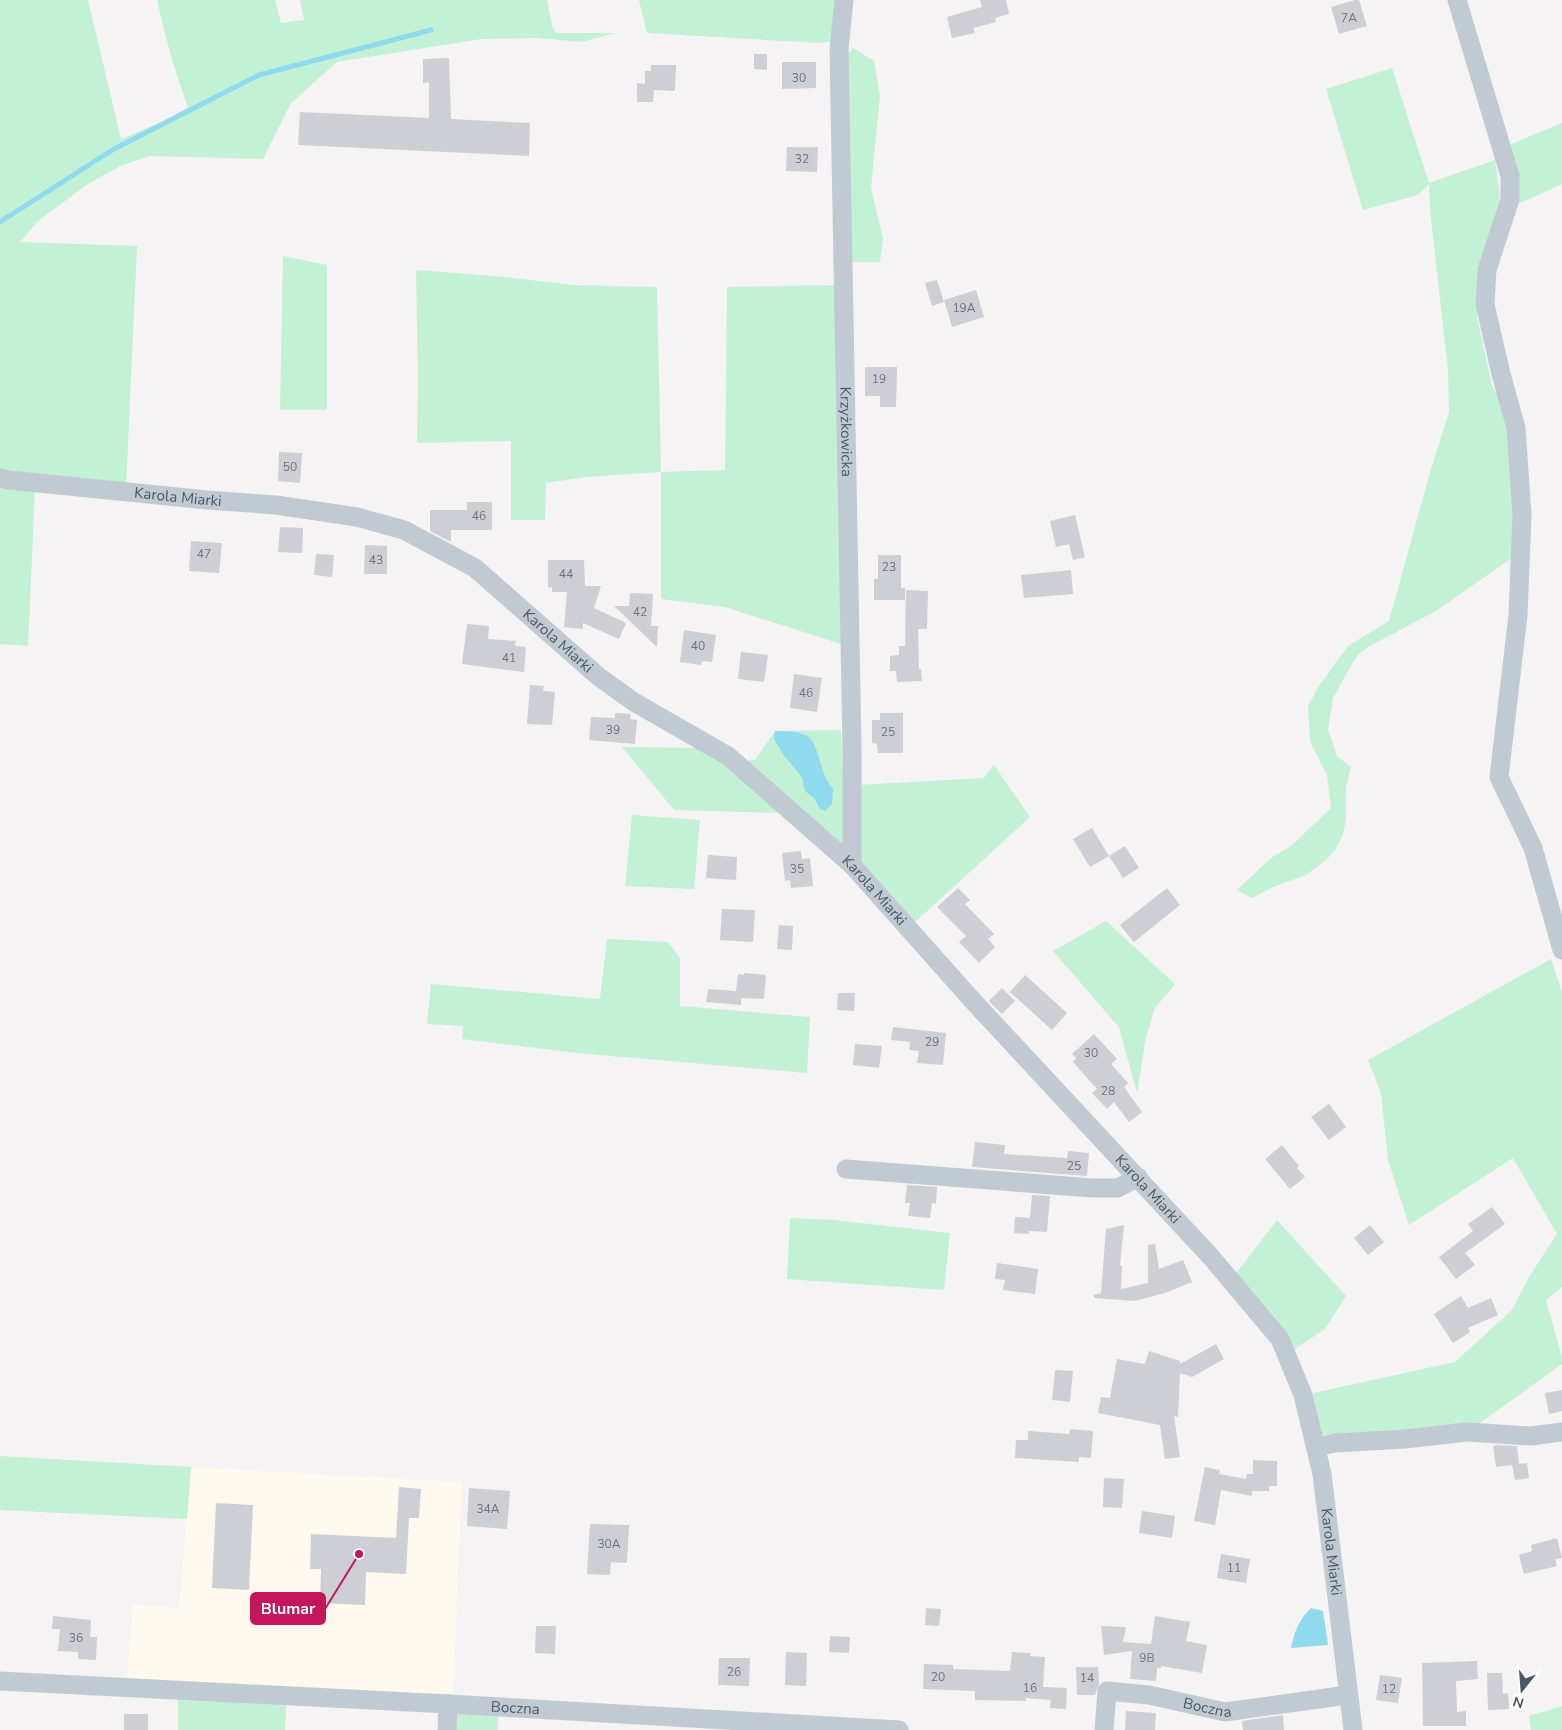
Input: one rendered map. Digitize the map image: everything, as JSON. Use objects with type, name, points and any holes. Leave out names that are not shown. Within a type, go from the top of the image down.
[{"type":"street","name":"Krzyżkowicka","points":[[844,0],[839,49],[852,748],[852,865]]},
{"type":"street","points":[[1457,0],[1510,176],[1510,199],[1487,270],[1486,304],[1501,374],[1516,428],[1522,516],[1518,614],[1499,777],[1533,848],[1562,950]]},
{"type":"street","name":"Karola Miarki","points":[[0,478],[207,500],[276,505],[357,517],[404,530],[475,568],[599,677],[634,702],[728,756],[852,865],[968,996],[1211,1257],[1280,1339],[1304,1395],[1322,1474],[1353,1730]]},
{"type":"street","points":[[846,1169],[1092,1188],[1118,1188],[1138,1177]]},
{"type":"street","points":[[1316,1447],[1335,1443],[1405,1439],[1467,1432],[1531,1436],[1562,1432]]},
{"type":"street","name":"Boczna","points":[[0,1681],[899,1730]]},
{"type":"street","name":"Boczna","points":[[1104,1730],[1107,1691],[1150,1695],[1225,1712],[1348,1695]]},
{"type":"street","points":[[447,1730],[448,1704]]},
{"type":"shaded area","points":[[191,1467],[462,1482],[453,1694],[127,1683],[133,1605],[179,1608]]},
{"type":"green space","points":[[0,0],[88,0],[121,139],[166,120],[188,107],[163,27],[157,0],[275,0],[281,23],[304,20],[300,0],[547,0],[552,25],[556,33],[615,33],[582,42],[539,38],[481,39],[337,62],[291,103],[263,159],[150,156],[120,166],[88,184],[38,221],[20,242],[137,246],[126,488],[0,475]]},
{"type":"green space","points":[[639,0],[836,0],[833,41],[820,43],[647,33]]},
{"type":"green space","points":[[853,48],[874,61],[880,96],[871,187],[883,239],[880,262],[851,262],[848,53]]},
{"type":"green space","points":[[1392,68],[1429,183],[1495,160],[1500,196],[1479,273],[1477,317],[1492,386],[1505,408],[1512,462],[1516,555],[1436,611],[1368,647],[1358,655],[1333,698],[1328,730],[1337,756],[1351,767],[1346,787],[1346,820],[1342,837],[1335,850],[1326,860],[1306,875],[1273,887],[1252,898],[1237,890],[1271,858],[1291,846],[1331,808],[1327,775],[1310,741],[1308,706],[1319,686],[1348,646],[1389,621],[1429,476],[1449,412],[1448,370],[1430,210],[1429,184],[1418,195],[1363,210],[1326,89]]},
{"type":"green space","points":[[1562,123],[1562,184],[1518,204],[1509,145]]},
{"type":"green space","points":[[283,256],[327,265],[327,410],[280,410]]},
{"type":"green space","points":[[416,270],[574,285],[657,287],[661,472],[586,477],[546,483],[545,520],[511,520],[511,441],[417,443]]},
{"type":"green space","points":[[838,285],[844,645],[725,607],[661,599],[661,472],[725,470],[727,287]]},
{"type":"green space","points":[[0,488],[35,489],[28,646],[0,644]]},
{"type":"green space","points":[[841,730],[846,851],[744,761],[755,760],[775,731]]},
{"type":"green space","points":[[622,747],[698,748],[726,761],[784,813],[674,810]]},
{"type":"green space","points":[[994,765],[1030,817],[913,924],[857,863],[858,785],[984,778]]},
{"type":"green space","points":[[632,815],[700,820],[694,889],[625,886]]},
{"type":"green space","points":[[1106,921],[1175,984],[1155,1008],[1146,1037],[1137,1093],[1119,1027],[1053,951]]},
{"type":"green space","points":[[607,939],[668,942],[680,958],[680,1006],[810,1017],[807,1073],[577,1053],[462,1039],[463,1026],[427,1024],[431,984],[600,999]]},
{"type":"green space","points":[[1551,959],[1562,992],[1562,1287],[1546,1300],[1562,1364],[1476,1426],[1321,1435],[1313,1393],[1455,1362],[1512,1310],[1529,1277],[1557,1234],[1513,1158],[1409,1225],[1388,1160],[1381,1093],[1368,1060]]},
{"type":"green space","points":[[790,1218],[834,1220],[950,1233],[944,1290],[787,1279]]},
{"type":"green space","points":[[1277,1220],[1346,1296],[1325,1329],[1292,1351],[1235,1275]]},
{"type":"green space","points":[[0,1456],[191,1467],[187,1519],[0,1510]]},
{"type":"green space","points":[[178,1697],[286,1703],[285,1730],[178,1730]]},
{"type":"green space","points":[[1562,1706],[1562,1730],[1531,1730],[1529,1716]]},
{"type":"green space","points":[[452,1711],[498,1714],[498,1730],[452,1730]]},
{"type":"water","points":[[775,731],[791,731],[806,735],[813,742],[825,776],[833,789],[832,804],[825,811],[820,809],[815,799],[805,791],[802,777],[785,757],[774,739]]},
{"type":"water","points":[[1311,1608],[1323,1611],[1328,1645],[1291,1648],[1298,1626]]},
{"type":"building","points":[[980,0],[1006,0],[1009,14],[995,18],[996,22],[973,28],[975,33],[952,38],[947,17],[982,7]]},
{"type":"building","points":[[1359,0],[1367,26],[1339,34],[1331,7]]},
{"type":"building","points":[[754,54],[767,54],[767,70],[754,69]]},
{"type":"building","points":[[449,58],[451,119],[530,123],[529,156],[298,145],[300,112],[429,118],[429,82],[423,83],[423,59]]},
{"type":"building","points":[[782,62],[816,62],[816,88],[782,89]]},
{"type":"building","points":[[651,65],[676,65],[675,91],[654,90],[653,102],[637,102],[637,83],[645,84],[645,71],[651,71]]},
{"type":"building","points":[[787,147],[818,147],[817,172],[786,171]]},
{"type":"building","points":[[937,280],[944,302],[932,306],[925,283]]},
{"type":"building","points":[[976,290],[984,317],[952,327],[944,300]]},
{"type":"building","points":[[865,367],[897,367],[896,407],[880,407],[880,396],[865,396]]},
{"type":"building","points":[[279,452],[302,453],[300,483],[278,481]]},
{"type":"building","points":[[467,502],[492,502],[492,530],[451,530],[451,542],[430,531],[430,510],[467,510]]},
{"type":"building","points":[[1075,515],[1085,557],[1073,560],[1069,544],[1056,547],[1050,521]]},
{"type":"building","points":[[280,527],[303,528],[302,553],[278,552]]},
{"type":"building","points":[[191,541],[222,543],[219,573],[189,571]]},
{"type":"building","points":[[365,545],[387,546],[387,574],[364,574]]},
{"type":"building","points":[[316,554],[334,555],[332,577],[314,575]]},
{"type":"building","points":[[878,555],[901,555],[901,588],[905,588],[905,600],[874,600],[874,579],[878,579]]},
{"type":"building","points":[[548,560],[584,560],[585,586],[601,586],[594,608],[626,623],[619,639],[583,623],[583,629],[564,627],[567,592],[552,592],[552,587],[548,588]]},
{"type":"building","points":[[1071,570],[1073,594],[1024,598],[1021,575]]},
{"type":"building","points":[[906,590],[928,591],[927,629],[918,629],[919,669],[921,669],[922,681],[897,682],[896,671],[890,671],[890,656],[899,655],[899,646],[905,646]]},
{"type":"building","points":[[630,593],[653,594],[651,626],[658,626],[657,647],[614,606],[629,606]]},
{"type":"building","points":[[467,624],[489,626],[488,639],[516,641],[515,646],[526,647],[524,672],[462,664]]},
{"type":"building","points":[[684,630],[716,635],[712,662],[702,661],[701,665],[680,662]]},
{"type":"building","points":[[741,652],[768,655],[764,682],[738,679]]},
{"type":"building","points":[[794,674],[822,678],[817,712],[790,708]]},
{"type":"building","points":[[530,685],[544,686],[543,691],[555,692],[552,725],[527,724]]},
{"type":"building","points":[[615,713],[631,714],[630,719],[637,720],[635,744],[589,740],[591,717],[615,718]]},
{"type":"building","points":[[880,713],[903,713],[903,753],[878,753],[877,744],[872,743],[872,720],[880,720]]},
{"type":"building","points":[[1092,828],[1109,856],[1090,867],[1073,839]]},
{"type":"building","points":[[1125,846],[1139,868],[1123,878],[1109,856]]},
{"type":"building","points":[[801,851],[802,859],[810,858],[813,886],[791,888],[790,880],[785,881],[782,853]]},
{"type":"building","points":[[708,855],[737,857],[736,880],[706,878]]},
{"type":"building","points":[[958,888],[970,900],[965,904],[994,934],[988,939],[995,947],[979,963],[959,942],[966,936],[937,907]]},
{"type":"building","points":[[1167,888],[1180,905],[1134,942],[1120,925]]},
{"type":"building","points":[[722,909],[755,910],[753,942],[720,940]]},
{"type":"building","points":[[779,925],[793,926],[792,950],[777,949]]},
{"type":"building","points":[[744,973],[766,975],[764,999],[741,998],[741,1005],[706,1002],[708,989],[736,991],[738,974],[744,975]]},
{"type":"building","points":[[1025,975],[1067,1013],[1052,1030],[1010,992]]},
{"type":"building","points":[[1002,988],[1015,1001],[1002,1014],[989,1001]]},
{"type":"building","points":[[838,993],[855,993],[854,1011],[837,1010]]},
{"type":"building","points":[[893,1027],[946,1033],[943,1065],[917,1063],[919,1051],[909,1050],[910,1042],[891,1040]]},
{"type":"building","points":[[1094,1034],[1117,1059],[1111,1064],[1128,1083],[1124,1087],[1142,1112],[1129,1122],[1114,1102],[1107,1109],[1092,1093],[1097,1089],[1073,1062],[1076,1058],[1072,1054]]},
{"type":"building","points":[[855,1044],[882,1046],[879,1068],[853,1065]]},
{"type":"building","points":[[1329,1104],[1346,1127],[1329,1140],[1311,1117]]},
{"type":"building","points":[[975,1142],[1005,1145],[1004,1154],[1067,1158],[1068,1151],[1089,1153],[1087,1176],[972,1167]]},
{"type":"building","points":[[1282,1145],[1299,1166],[1297,1168],[1305,1177],[1290,1189],[1265,1159]]},
{"type":"building","points":[[907,1185],[937,1187],[936,1204],[932,1203],[930,1218],[908,1216],[910,1203],[905,1203]]},
{"type":"building","points":[[1032,1195],[1050,1196],[1047,1232],[1029,1231],[1029,1234],[1014,1233],[1015,1217],[1030,1218]]},
{"type":"building","points":[[1492,1207],[1505,1224],[1465,1253],[1475,1265],[1456,1279],[1439,1257],[1473,1231],[1468,1224]]},
{"type":"building","points":[[1124,1225],[1120,1265],[1122,1266],[1121,1289],[1148,1283],[1148,1245],[1155,1244],[1159,1269],[1183,1260],[1192,1282],[1165,1293],[1135,1301],[1094,1298],[1094,1295],[1101,1293],[1106,1229]]},
{"type":"building","points":[[1370,1225],[1384,1242],[1368,1255],[1354,1238]]},
{"type":"building","points":[[997,1263],[1038,1269],[1035,1294],[1003,1290],[1005,1280],[995,1279]]},
{"type":"building","points":[[1461,1296],[1468,1308],[1491,1298],[1498,1315],[1468,1328],[1470,1332],[1453,1343],[1434,1314]]},
{"type":"building","points":[[1216,1344],[1224,1359],[1192,1377],[1180,1373],[1178,1417],[1174,1416],[1180,1457],[1165,1459],[1160,1425],[1098,1413],[1101,1397],[1110,1398],[1117,1359],[1145,1364],[1149,1351],[1180,1361],[1180,1364]]},
{"type":"building","points":[[1055,1370],[1073,1371],[1070,1402],[1052,1400]]},
{"type":"building","points":[[1562,1390],[1562,1411],[1549,1414],[1545,1393]]},
{"type":"building","points":[[1070,1429],[1093,1431],[1091,1458],[1079,1457],[1079,1462],[1015,1458],[1016,1440],[1028,1440],[1028,1431],[1069,1434]]},
{"type":"building","points":[[1493,1446],[1517,1446],[1519,1464],[1527,1463],[1529,1478],[1515,1480],[1512,1465],[1496,1467]]},
{"type":"building","points":[[1253,1460],[1277,1461],[1277,1486],[1269,1486],[1269,1491],[1252,1491],[1252,1496],[1221,1490],[1215,1525],[1194,1521],[1205,1467],[1220,1470],[1219,1474],[1246,1479],[1247,1474],[1253,1474]]},
{"type":"building","points":[[1104,1478],[1124,1479],[1122,1508],[1103,1507]]},
{"type":"building","points":[[399,1487],[421,1489],[419,1518],[409,1518],[406,1574],[366,1572],[365,1605],[320,1603],[321,1569],[310,1569],[311,1534],[396,1538]]},
{"type":"building","points":[[469,1488],[510,1491],[507,1529],[467,1526]]},
{"type":"building","points":[[216,1503],[253,1505],[249,1590],[212,1588]]},
{"type":"building","points":[[1142,1511],[1175,1516],[1172,1538],[1139,1533]]},
{"type":"building","points":[[590,1524],[629,1525],[627,1563],[611,1562],[610,1575],[587,1574]]},
{"type":"building","points":[[1557,1538],[1562,1558],[1555,1559],[1557,1566],[1524,1574],[1519,1555],[1532,1551],[1531,1545]]},
{"type":"building","points":[[1221,1554],[1250,1559],[1246,1583],[1217,1578]]},
{"type":"building","points":[[926,1608],[941,1609],[939,1626],[925,1625]]},
{"type":"building","points":[[53,1616],[91,1620],[90,1637],[97,1637],[96,1660],[78,1659],[78,1652],[58,1651],[60,1629],[52,1629]]},
{"type":"building","points":[[1155,1616],[1190,1622],[1186,1641],[1207,1645],[1202,1673],[1161,1666],[1161,1668],[1157,1668],[1156,1681],[1130,1679],[1132,1651],[1104,1655],[1101,1626],[1126,1627],[1123,1642],[1151,1644]]},
{"type":"building","points":[[536,1626],[556,1626],[555,1654],[535,1653]]},
{"type":"building","points":[[830,1636],[850,1637],[849,1653],[829,1652]]},
{"type":"building","points":[[786,1652],[807,1653],[806,1686],[785,1685]]},
{"type":"building","points":[[1012,1652],[1030,1653],[1030,1656],[1045,1657],[1043,1687],[1067,1688],[1066,1709],[1050,1708],[1051,1700],[1026,1698],[1026,1701],[975,1700],[975,1691],[923,1689],[924,1664],[953,1665],[953,1669],[1010,1671]]},
{"type":"building","points":[[719,1658],[750,1658],[749,1686],[718,1685]]},
{"type":"building","points":[[1477,1661],[1478,1679],[1456,1681],[1457,1712],[1466,1711],[1466,1726],[1423,1726],[1422,1663]]},
{"type":"building","points":[[1076,1667],[1098,1667],[1099,1684],[1095,1695],[1077,1695]]},
{"type":"building","points":[[1487,1673],[1502,1673],[1503,1694],[1508,1693],[1509,1709],[1488,1710]]},
{"type":"building","points":[[1380,1675],[1402,1678],[1398,1703],[1376,1700]]},
{"type":"building","points":[[1126,1711],[1156,1713],[1155,1730],[1125,1730]]},
{"type":"building","points":[[124,1714],[148,1714],[148,1730],[124,1730]]},
{"type":"building","points":[[1283,1715],[1284,1730],[1243,1730],[1242,1721]]},
{"type":"waterway","points":[[0,222],[114,149],[259,75],[431,30]]},
{"type":"place","name":"Blumar","points":[[359,1554]]}]
